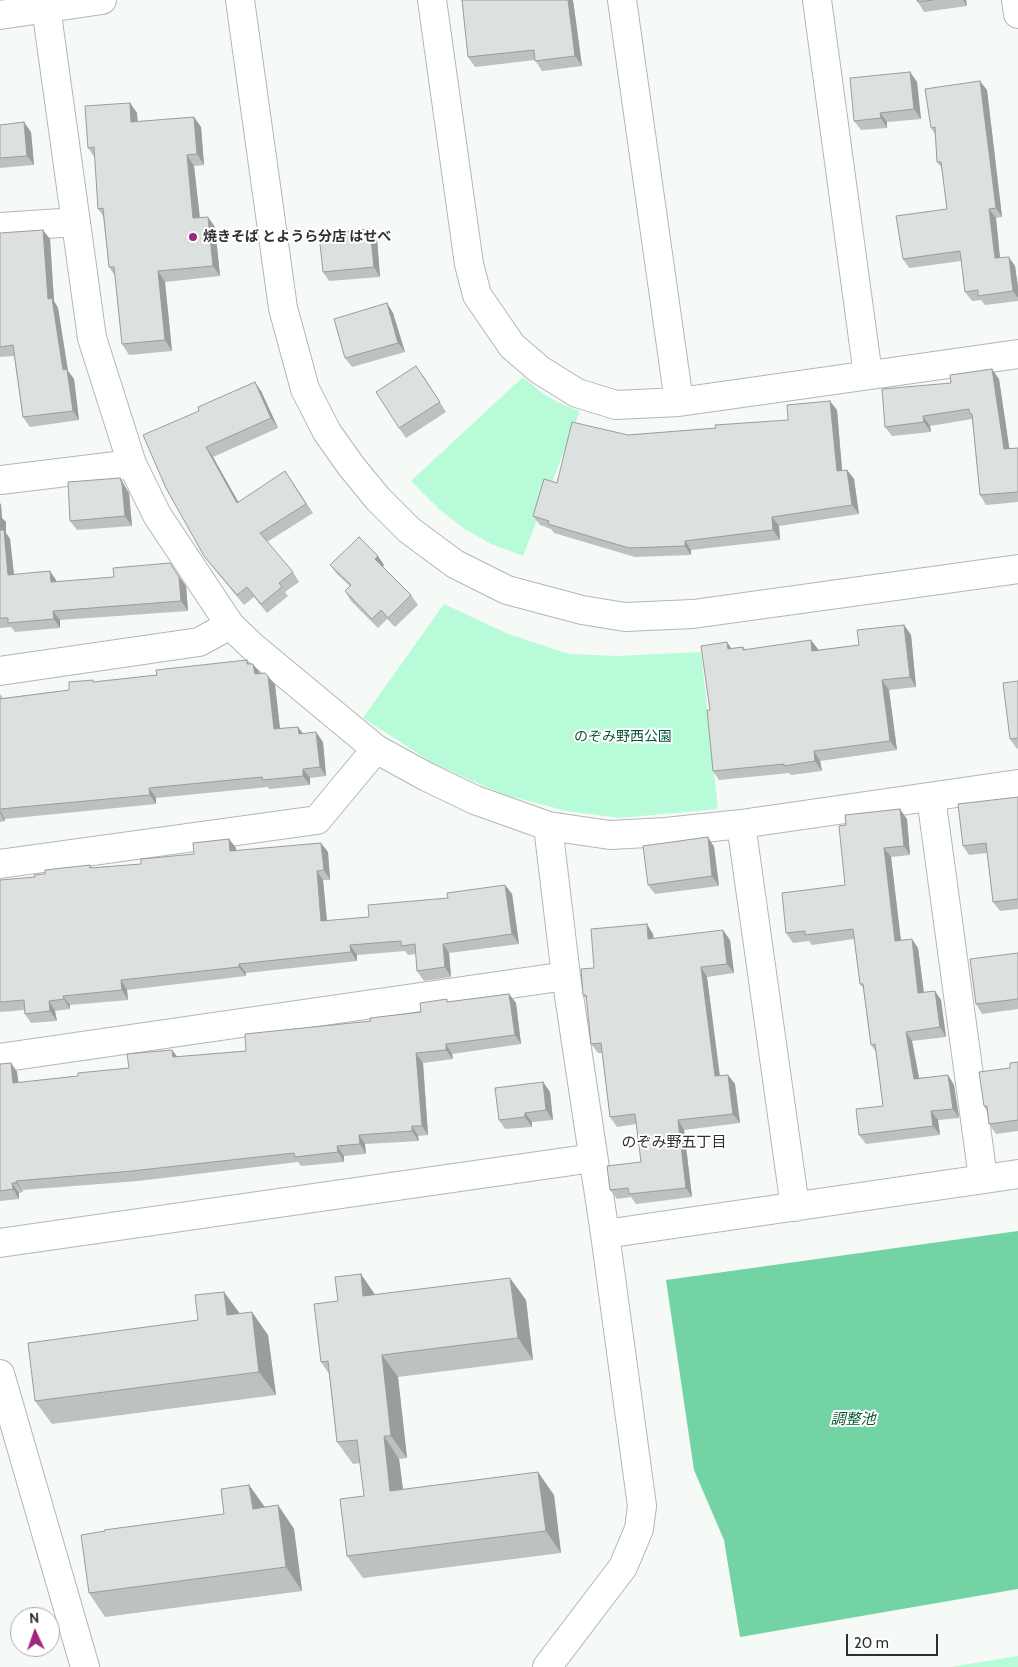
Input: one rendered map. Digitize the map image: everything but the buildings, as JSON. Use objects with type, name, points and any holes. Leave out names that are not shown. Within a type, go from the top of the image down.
[{"type":"street","points":[[0,15],[46,4],[102,0]]},
{"type":"street","points":[[240,0],[283,308],[305,389],[327,432],[351,466],[378,499],[416,536],[455,564],[507,590],[582,610],[625,617],[693,614],[1018,569]]},
{"type":"street","points":[[432,0],[469,264],[477,295],[512,346],[540,370],[578,393],[616,405],[679,402],[1018,354]]},
{"type":"street","points":[[622,0],[679,402]]},
{"type":"street","points":[[817,0],[868,375]]},
{"type":"street","points":[[1016,0],[1018,14]]},
{"type":"street","points":[[46,4],[92,338],[132,464],[157,515],[230,625],[376,749],[427,778],[475,800],[548,826],[610,835],[666,832],[741,824],[1018,784]]},
{"type":"street","points":[[0,227],[76,222]]},
{"type":"street","points":[[0,480],[132,464]]},
{"type":"street","points":[[0,671],[199,642],[230,625]]},
{"type":"street","points":[[0,864],[316,820],[376,749]]},
{"type":"street","points":[[931,797],[983,1178]]},
{"type":"street","points":[[741,824],[795,1207]]},
{"type":"street","points":[[547,1667],[623,1567],[639,1529],[642,1506],[605,1234],[566,976],[548,826]]},
{"type":"street","points":[[0,1058],[566,976]]},
{"type":"street","points":[[0,1244],[593,1158]]},
{"type":"street","points":[[605,1234],[1018,1174]]},
{"type":"street","points":[[0,1374],[85,1667]]},
{"type":"green space","points":[[523,377],[542,393],[559,403],[580,411],[523,556],[491,544],[463,528],[439,509],[411,481]]},
{"type":"green space","name":"のぞみ野西公園","points":[[444,604],[506,633],[569,654],[618,656],[701,652],[718,809],[620,818],[567,811],[505,795],[436,765],[363,718]]},
{"type":"green space","points":[[1018,1656],[1018,1667],[951,1667]]},
{"type":"water","name":"調整池","points":[[1018,1231],[1018,1589],[740,1637],[724,1540],[694,1470],[666,1280]]},
{"type":"place","name":"焼きそば とようら分店 はせべ","points":[[193,237]]},
{"type":"district","name":"のぞみ野五丁目","points":[[674,1143]]}]
